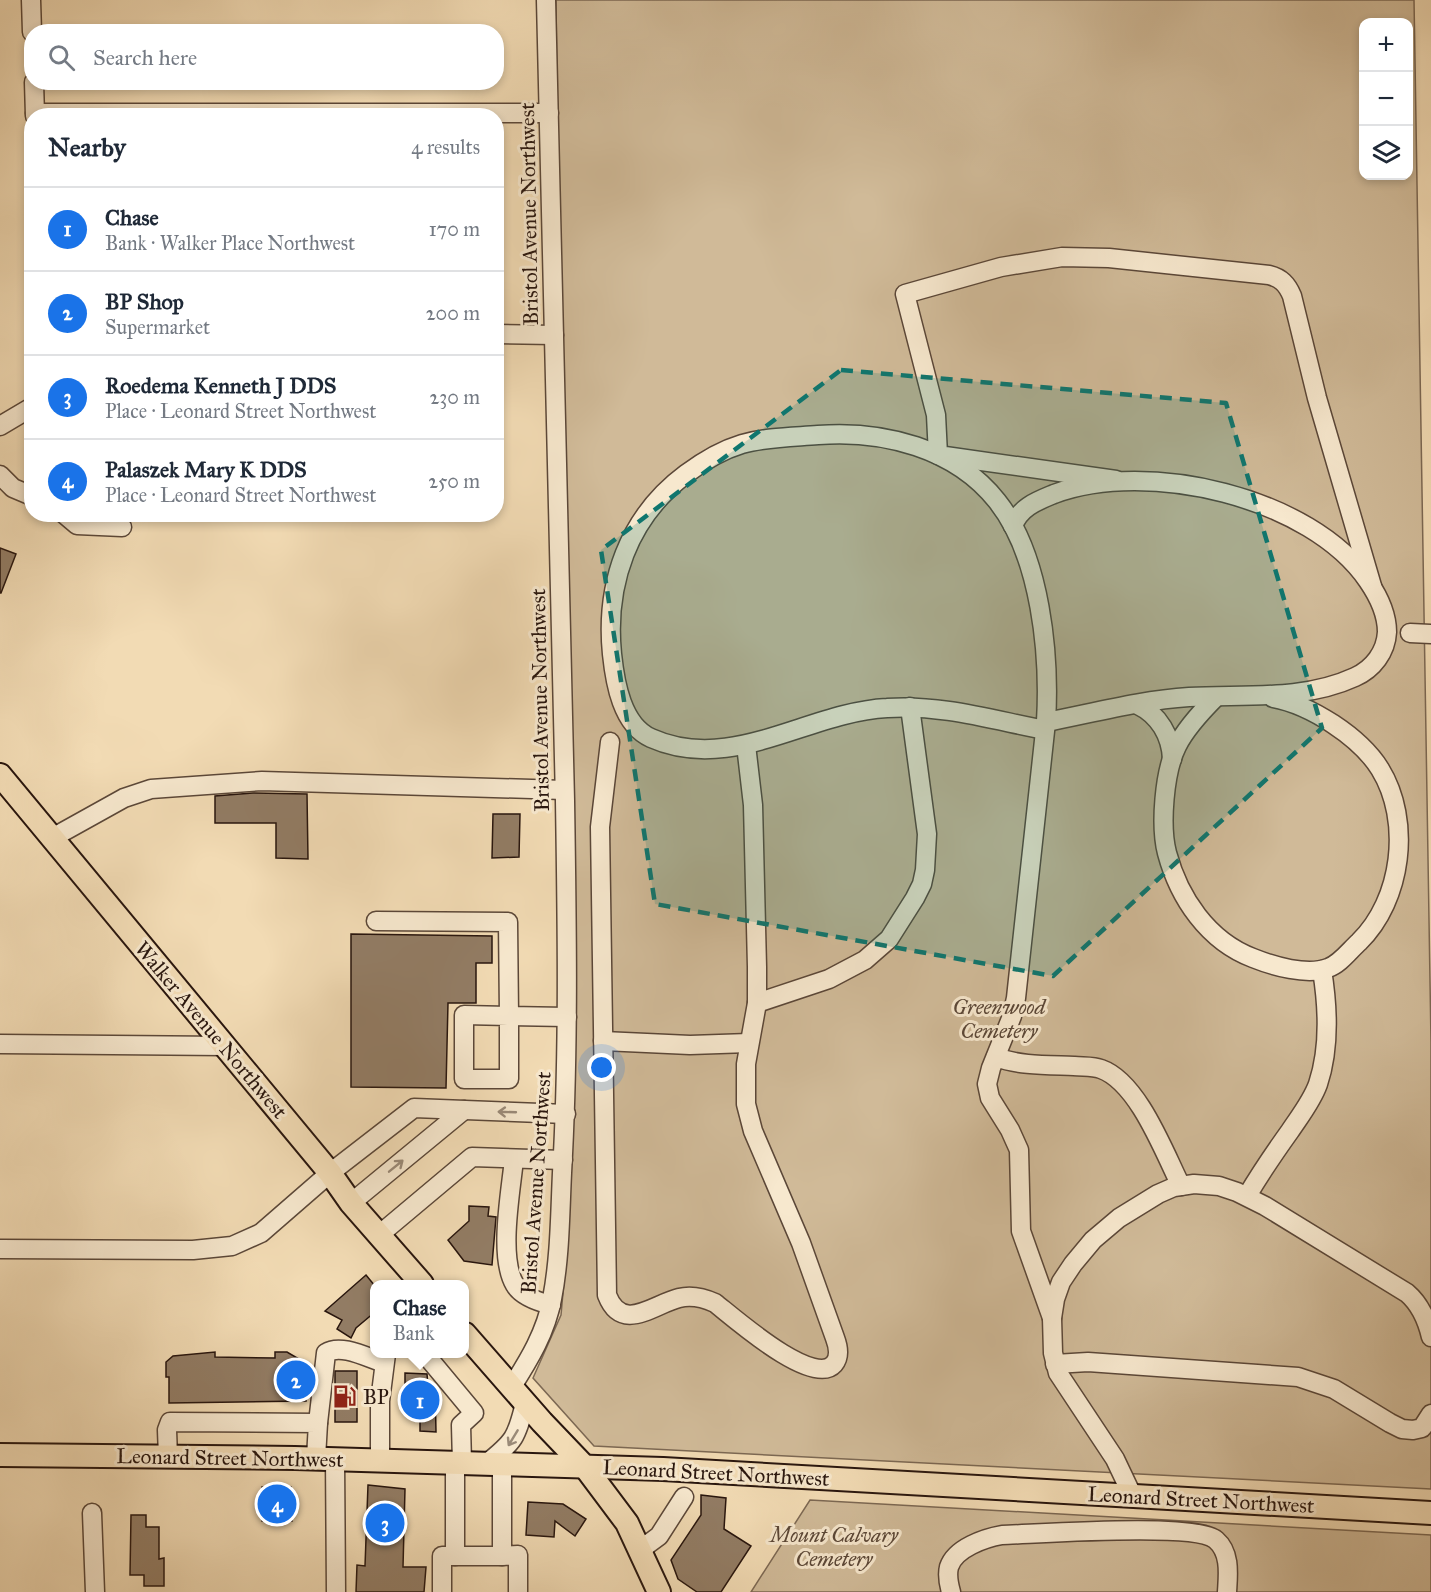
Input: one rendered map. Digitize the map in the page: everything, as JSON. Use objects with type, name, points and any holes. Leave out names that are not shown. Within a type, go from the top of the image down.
[{"type":"main road","name":"Walker Avenue Northwest","points":[[0,775],[330,1173],[351,1203],[418,1280]]},
{"type":"main road","points":[[469,1339],[585,1467],[627,1523],[659,1592]]},
{"type":"main road","name":"Leonard Street Northwest","points":[[0,1455],[326,1458],[675,1470],[1431,1513]]},
{"type":"street","points":[[31,0],[32,24]]},
{"type":"street","name":"Bristol Avenue Northwest","points":[[494,1464],[518,1432],[518,1395],[551,1305],[557,1266],[566,1114],[564,790],[546,0]]},
{"type":"street","points":[[34,90],[34,108]]},
{"type":"street","points":[[504,113],[549,113]]},
{"type":"street","points":[[938,455],[936,415],[905,294],[1001,267],[1062,257],[1109,258],[1276,277],[1286,284],[1292,296],[1317,398],[1372,586],[1384,610],[1387,627],[1385,644],[1372,666],[1356,677],[1299,692],[1180,698],[1045,726],[910,707],[856,711],[746,745],[708,749],[664,743],[640,732],[627,714],[612,660],[611,607],[620,566],[638,524],[656,500],[678,480],[704,462],[739,445],[781,437],[857,434],[914,445],[938,455],[979,482],[998,502],[1013,526],[1030,570],[1042,625],[1047,674],[1045,726],[1016,998],[1007,1034],[988,1076],[988,1092],[1018,1150],[1021,1231],[1052,1318]]},
{"type":"street","points":[[504,334],[554,335]]},
{"type":"street","points":[[0,426],[24,411]]},
{"type":"street","points":[[938,455],[1214,491],[1273,509],[1309,528],[1350,558],[1372,586]]},
{"type":"street","points":[[0,475],[13,488],[24,493]]},
{"type":"street","points":[[1013,526],[1023,509],[1050,496],[1086,484],[1116,480]]},
{"type":"street","points":[[73,522],[77,525],[122,527]]},
{"type":"street","points":[[1410,633],[1431,634]]},
{"type":"street","points":[[1216,697],[1181,739],[1172,760],[1165,803],[1166,848],[1174,874],[1195,913],[1222,941],[1244,955],[1285,967],[1322,970],[1332,966],[1363,938],[1382,910],[1392,887],[1397,864],[1399,832],[1396,811],[1382,771],[1369,754],[1346,733],[1314,713],[1291,703],[1280,699],[1252,696]]},
{"type":"street","points":[[1138,705],[1148,710],[1163,728],[1170,743],[1172,760]]},
{"type":"street","points":[[757,1003],[829,979],[865,960],[889,939],[915,898],[922,884],[925,870],[927,834],[910,707]]},
{"type":"street","points":[[610,742],[600,827],[607,1295],[616,1311],[626,1314],[651,1310],[676,1298],[706,1299],[786,1357],[817,1369],[831,1367],[836,1362],[838,1347],[831,1322],[748,1115],[746,1064],[757,1003],[756,867],[753,805],[746,745]]},
{"type":"street","points":[[52,838],[124,798],[151,789],[262,781],[564,790]]},
{"type":"street","points":[[376,921],[508,922],[508,1016],[567,1017]]},
{"type":"street","points":[[1247,1196],[1302,1113],[1317,1086],[1327,1030],[1326,996],[1322,970]]},
{"type":"street","points":[[603,1041],[690,1045],[749,1043]]},
{"type":"street","points":[[0,1044],[225,1046]]},
{"type":"street","points":[[996,1057],[1014,1062],[1094,1068],[1114,1075],[1129,1089],[1139,1103],[1181,1186]]},
{"type":"street","points":[[0,1249],[193,1250],[232,1246],[261,1233],[330,1173],[414,1108],[566,1114]]},
{"type":"street","points":[[351,1203],[464,1110]]},
{"type":"street","points":[[379,1235],[472,1157],[563,1160]]},
{"type":"street","points":[[514,1159],[506,1253],[515,1286],[536,1302],[551,1305]]},
{"type":"street","points":[[1133,1497],[1115,1459],[1058,1373],[1053,1353],[1052,1318],[1061,1282],[1072,1264],[1093,1240],[1125,1214],[1158,1194],[1181,1186],[1202,1184],[1219,1186],[1247,1196],[1308,1230],[1407,1293],[1422,1311],[1431,1337]]},
{"type":"street","points":[[336,1592],[326,1458],[318,1423],[326,1353],[332,1350],[343,1350],[370,1355]]},
{"type":"street","points":[[380,1460],[380,1401],[385,1358]]},
{"type":"street","points":[[429,1358],[474,1413],[461,1425],[455,1556]]},
{"type":"street","points":[[1055,1364],[1088,1362],[1298,1377],[1334,1389],[1390,1423],[1408,1430],[1422,1428],[1431,1414]]},
{"type":"street","points":[[168,1457],[167,1430],[170,1422],[318,1423]]},
{"type":"street","points":[[494,1464],[502,1556]]},
{"type":"street","points":[[640,1551],[659,1536],[684,1497]]},
{"type":"street","points":[[92,1513],[94,1592]]},
{"type":"street","points":[[951,1592],[950,1567],[954,1560],[963,1551],[990,1537],[1160,1531],[1196,1533],[1214,1538],[1219,1542],[1228,1566],[1227,1592]]},
{"type":"street","points":[[442,1592],[442,1556],[518,1555],[518,1592]]},
{"type":"highlighted area","points":[[841,370],[1226,403],[1322,728],[1053,976],[655,904],[601,550]]},
{"type":"green space","name":"Greenwood Cemetery","points":[[556,0],[1414,0],[1431,1042],[1431,1489],[594,1446],[533,1378],[561,1315],[569,1225]]},
{"type":"green space","name":"Mount Calvary Cemetery","points":[[810,1500],[1431,1535],[1431,1592],[751,1592]]},
{"type":"building","points":[[0,548],[16,554],[1,593],[0,593]]},
{"type":"building","points":[[253,793],[307,794],[308,859],[276,858],[276,823],[215,823],[215,796]]},
{"type":"building","points":[[493,814],[520,814],[519,857],[492,858]]},
{"type":"building","points":[[351,934],[492,936],[492,963],[476,963],[476,1003],[448,1003],[446,1088],[351,1087]]},
{"type":"building","points":[[469,1206],[489,1207],[488,1216],[496,1217],[492,1265],[464,1261],[448,1240],[469,1221]]},
{"type":"building","points":[[366,1275],[370,1280],[370,1316],[356,1328],[351,1338],[337,1329],[342,1320],[325,1311]]},
{"type":"building","points":[[215,1352],[215,1357],[275,1358],[275,1352],[287,1352],[304,1362],[306,1401],[169,1403],[169,1377],[166,1377],[166,1362],[173,1356]]},
{"type":"building","points":[[335,1371],[357,1371],[357,1422],[335,1422]]},
{"type":"building","points":[[405,1373],[427,1374],[428,1386],[435,1386],[436,1432],[420,1431],[420,1415],[405,1415]]},
{"type":"building","points":[[368,1485],[405,1489],[403,1567],[426,1567],[424,1592],[356,1592],[357,1565],[365,1566]]},
{"type":"building","points":[[262,1487],[291,1487],[292,1521],[262,1521]]},
{"type":"building","points":[[701,1495],[726,1498],[724,1529],[751,1546],[721,1592],[697,1592],[678,1579],[671,1560],[701,1515]]},
{"type":"building","points":[[528,1502],[563,1504],[586,1519],[575,1536],[555,1521],[554,1537],[526,1535]]},
{"type":"building","points":[[131,1515],[146,1515],[146,1527],[159,1527],[159,1559],[164,1558],[164,1586],[144,1586],[144,1575],[130,1575]]},
{"type":"place","name":"BP Shop","points":[[296,1380]]},
{"type":"place","name":"BP","points":[[345,1397]]},
{"type":"place","name":"Chase","points":[[420,1400]]},
{"type":"place","name":"Palaszek Mary K DDS","points":[[277,1504]]},
{"type":"place","name":"Roedema Kenneth J DDS","points":[[385,1523]]}]
